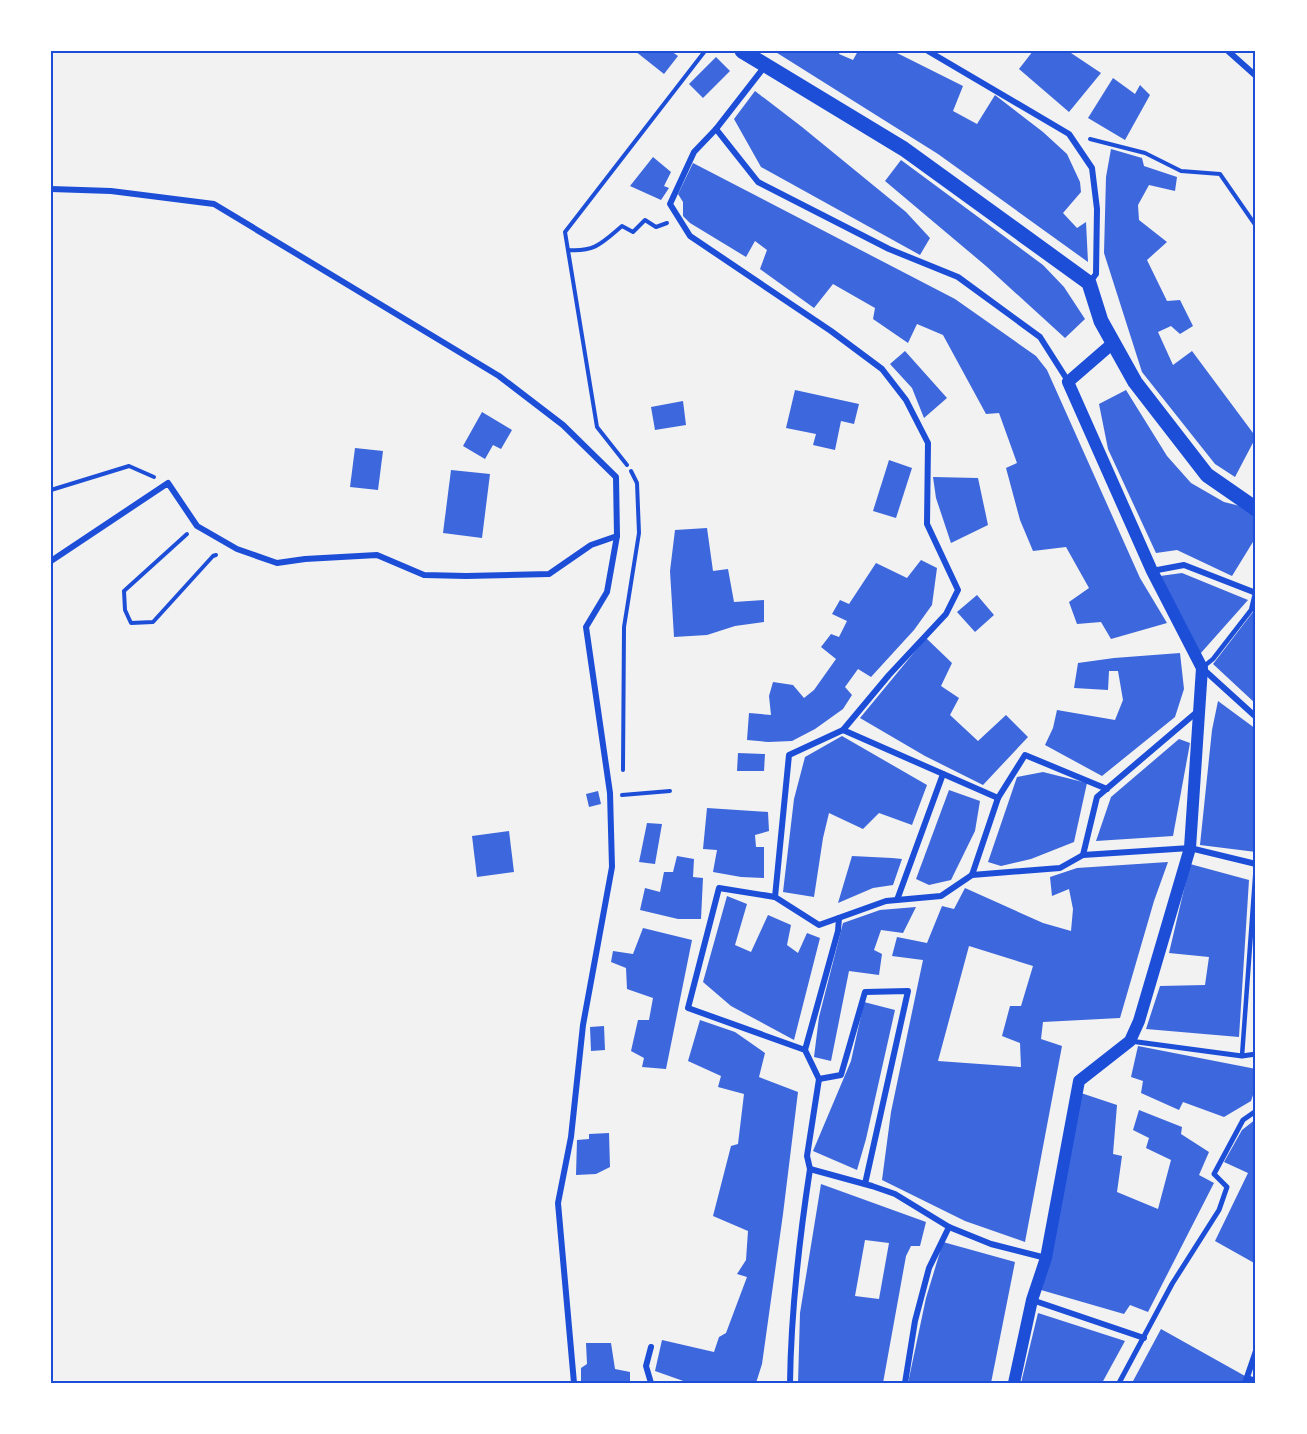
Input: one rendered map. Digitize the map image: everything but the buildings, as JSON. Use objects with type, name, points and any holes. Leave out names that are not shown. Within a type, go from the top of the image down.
[{"type":"main road","points":[[742,51],[904,149],[1089,283],[1101,321],[1135,382],[1207,475],[1256,509]]},
{"type":"main road","points":[[1014,1383],[1032,1300],[1046,1258],[1079,1081],[1131,1041],[1139,1021],[1190,848],[1202,668],[1152,571],[1068,381],[1113,343]]},
{"type":"street","points":[[1228,51],[1256,76]]},
{"type":"street","points":[[934,52],[1069,134],[1092,168],[1097,209],[1096,274],[1089,283]]},
{"type":"street","points":[[766,65],[716,129],[694,152],[670,204],[690,236],[822,324],[882,369],[906,400],[928,443],[927,524],[958,590],[946,614],[889,675],[843,730],[789,755],[775,897]]},
{"type":"street","points":[[716,129],[758,182],[889,249],[958,277],[1040,337],[1068,381]]},
{"type":"street","points":[[51,189],[111,190],[214,204],[499,376],[563,424],[616,477],[617,537],[607,592],[586,627],[609,796],[612,867],[583,1025],[571,1137],[558,1203],[574,1383]]},
{"type":"street","points":[[51,561],[168,483],[197,526],[237,549],[277,563],[377,555],[424,574],[466,576],[549,574],[591,545],[617,537]]},
{"type":"street","points":[[1152,571],[1184,565],[1255,592]]},
{"type":"street","points":[[1202,668],[1256,717]]},
{"type":"street","points":[[1083,855],[1097,797],[1198,711]]},
{"type":"street","points":[[843,730],[998,798]]},
{"type":"street","points":[[972,875],[998,798],[1025,755],[1107,789]]},
{"type":"street","points":[[897,900],[943,774]]},
{"type":"street","points":[[805,1050],[688,1008],[719,888],[775,897],[819,924],[886,900],[941,896],[972,875],[1060,868],[1083,855],[1190,848],[1256,864]]},
{"type":"street","points":[[790,1383],[790,1344],[797,1252],[810,1169],[807,1156],[819,1079],[805,1050],[838,931],[839,918]]},
{"type":"street","points":[[819,1079],[842,1075],[865,992],[908,992],[865,1184]]},
{"type":"street","points":[[1131,1041],[1242,1056],[1255,1055]]},
{"type":"street","points":[[1119,1383],[1172,1284],[1219,1210],[1227,1187],[1215,1174],[1243,1120],[1256,1111]]},
{"type":"street","points":[[810,1169],[865,1184],[904,1198],[949,1227],[991,1244],[1046,1258]]},
{"type":"street","points":[[904,1383],[915,1321],[929,1268],[949,1227]]},
{"type":"street","points":[[1032,1300],[1144,1338]]},
{"type":"street","points":[[651,1347],[646,1366],[651,1383]]},
{"type":"street","points":[[1256,1351],[1246,1380],[1256,1381]]},
{"type":"lane","points":[[1202,668],[1213,659],[1251,610],[1255,592]]},
{"type":"lane","points":[[1242,1056],[1256,864]]},
{"type":"path","points":[[597,427],[565,232],[705,51]]},
{"type":"path","points":[[1069,134],[1145,153],[1180,171],[1220,174],[1256,226]]},
{"type":"path","points":[[568,250],[584,252],[600,244],[622,226],[633,231],[645,220],[656,227],[679,218]]},
{"type":"path","points":[[51,490],[129,465],[168,483]]},
{"type":"path","points":[[197,526],[124,591],[125,610],[131,623],[153,622],[213,556],[237,549]]},
{"type":"path","points":[[623,771],[624,627],[639,533]]},
{"type":"path","points":[[609,796],[670,791]]}]
